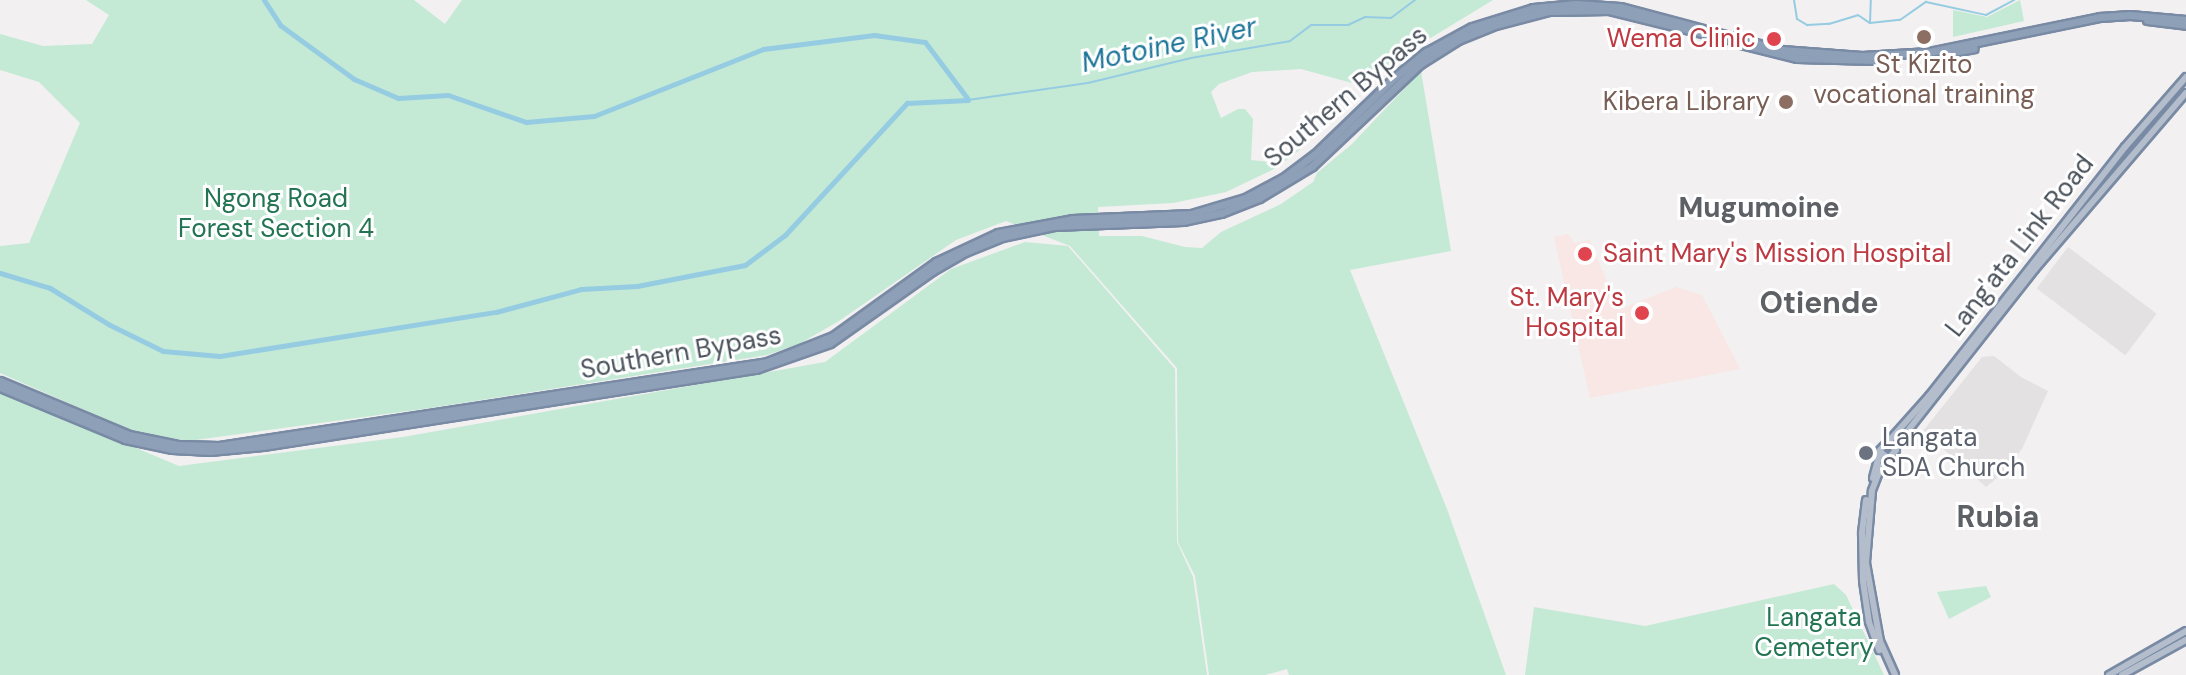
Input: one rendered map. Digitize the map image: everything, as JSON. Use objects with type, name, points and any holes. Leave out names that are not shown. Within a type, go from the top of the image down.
[{"type":"highway","name":"Southern Bypass","points":[[0,384],[129,435],[178,445],[219,446],[753,365],[797,352],[833,336],[936,262],[998,233],[1072,219],[1191,214],[1245,198],[1273,184],[1314,155],[1415,60],[1459,33],[1492,19],[1551,5],[1609,6],[1659,15],[1775,51],[1840,61],[1909,58],[2112,20],[2186,22]]},
{"type":"main road","name":"Lang'ata Link Road","points":[[1880,451],[1929,396],[2138,131],[2186,77]]},
{"type":"main road","name":"Lang'ata Link Road","points":[[1893,675],[1877,629],[1866,563],[1870,499],[1878,474],[1888,458],[1894,455],[1895,447],[2035,269],[2186,93]]},
{"type":"main road","points":[[2170,95],[2160,109],[2162,116],[2178,102]]},
{"type":"main road","points":[[2138,131],[2150,127],[2143,143]]},
{"type":"main road","points":[[1888,442],[1895,447]]},
{"type":"main road","points":[[1888,458],[1880,451],[1863,518],[1863,581],[1871,628],[1893,675]]},
{"type":"main road","points":[[2109,675],[2186,631]]},
{"type":"main road","points":[[2122,675],[2186,640]]},
{"type":"shaded area","name":"St. Mary's Hospital","points":[[1568,234],[1574,243],[1590,240],[1618,310],[1676,287],[1702,295],[1740,369],[1590,398],[1554,237]]},
{"type":"shaded area","points":[[2068,247],[2157,314],[2125,355],[2037,289]]},
{"type":"shaded area","points":[[1994,356],[2021,377],[2048,391],[2023,447],[2008,469],[1986,487],[1923,431],[1982,357]]},
{"type":"green space","name":"Ngong Road Forest Section 4","points":[[86,0],[414,0],[445,24],[462,0],[1493,0],[1406,53],[1363,86],[1301,69],[1252,72],[1219,84],[1211,92],[1221,118],[1238,109],[1245,109],[1253,119],[1251,160],[1269,162],[1302,148],[1276,168],[1226,192],[1173,203],[1098,207],[1099,236],[1142,236],[1202,248],[1221,232],[1281,204],[1313,182],[1317,173],[1352,144],[1421,71],[1451,251],[1350,270],[1447,509],[1506,675],[1289,675],[1287,669],[1265,675],[1209,675],[1195,576],[1178,542],[1177,368],[1070,246],[1006,221],[956,240],[839,321],[799,344],[767,355],[430,408],[188,441],[132,431],[0,373],[0,246],[29,243],[80,123],[39,82],[0,70],[0,34],[43,46],[92,44],[109,15]]},
{"type":"green space","points":[[2020,0],[2024,21],[1953,37],[1953,10],[1987,17]]},
{"type":"green space","points":[[1025,242],[1068,246],[1175,369],[1177,542],[1193,577],[1207,675],[0,675],[0,391],[179,466],[403,437],[825,362],[951,269]]},
{"type":"green space","name":"Langata Cemetery","points":[[1834,584],[1846,595],[1884,675],[1525,675],[1534,607],[1645,626]]},
{"type":"green space","points":[[1986,586],[1991,597],[1949,619],[1937,592]]},
{"type":"waterway","points":[[264,0],[280,25],[354,79],[398,98],[448,95],[526,122],[594,116],[763,49],[874,35],[925,42],[968,99]]},
{"type":"waterway","name":"Motoine River","points":[[968,100],[1088,83],[1191,58],[1290,41],[1311,25],[1348,25],[1365,17],[1391,18],[1415,0]]},
{"type":"waterway","name":"Motoine River","points":[[1794,0],[1797,19],[1807,25],[1829,24],[1858,15],[1870,23],[1900,20],[1926,2],[1986,15],[2014,0]]},
{"type":"waterway","points":[[1870,23],[1871,0]]},
{"type":"waterway","points":[[0,273],[50,288],[110,325],[163,351],[220,356],[496,312],[581,289],[637,286],[745,265],[785,235],[907,103],[968,100]]},
{"type":"place","name":"St Kizito vocational training","points":[[1924,37]]},
{"type":"place","name":"Wema Clinic","points":[[1774,39]]},
{"type":"place","name":"Kibera Library","points":[[1786,102]]},
{"type":"place","name":"Saint Mary's Mission Hospital","points":[[1585,254]]},
{"type":"place","name":"St. Mary's Hospital","points":[[1642,313]]},
{"type":"place","name":"Langata SDA Church","points":[[1866,453]]},
{"type":"district","name":"Mugumoine","points":[[1759,208]]},
{"type":"district","name":"Otiende","points":[[1819,303]]},
{"type":"district","name":"Rubia","points":[[1998,517]]}]
